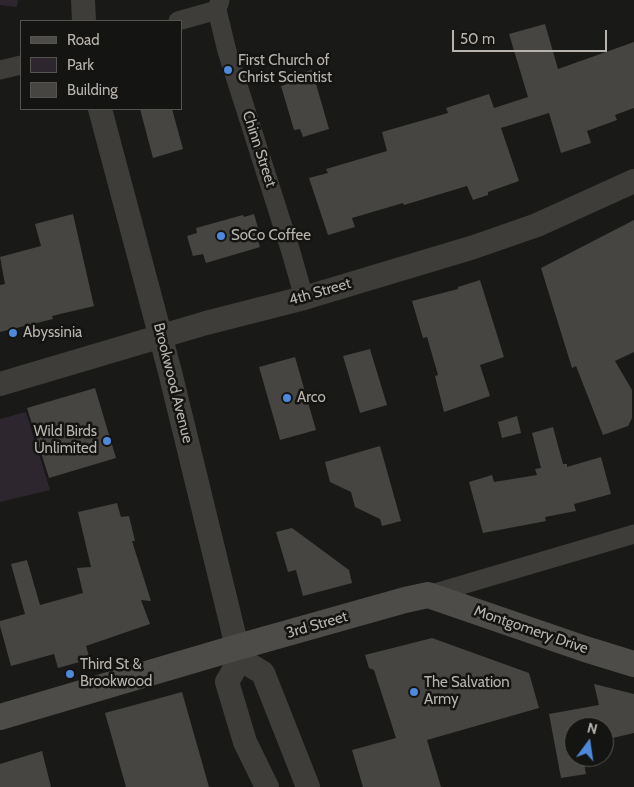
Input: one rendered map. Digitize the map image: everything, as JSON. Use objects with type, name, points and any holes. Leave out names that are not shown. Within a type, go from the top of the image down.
[{"type":"main road","name":"3rd Street","points":[[0,718],[239,653],[405,600],[428,595]]},
{"type":"main road","name":"Montgomery Drive","points":[[428,595],[634,664]]},
{"type":"street","points":[[83,0],[84,20]]},
{"type":"street","points":[[181,20],[219,5]]},
{"type":"street","name":"Chinn Street","points":[[219,5],[227,51],[304,298]]},
{"type":"street","points":[[0,70],[20,65]]},
{"type":"street","name":"Brookwood Avenue","points":[[100,110],[161,337],[239,653]]},
{"type":"street","name":"4th Street","points":[[0,384],[206,323],[304,298],[474,247],[537,226],[634,181]]},
{"type":"street","name":"3rd Street","points":[[428,595],[634,534]]},
{"type":"street","points":[[267,787],[245,742],[227,682],[239,653],[263,673],[308,787]]},
{"type":"green space","points":[[0,0],[18,0],[17,7],[0,5]]},
{"type":"green space","points":[[26,412],[50,490],[0,502],[0,419]]},
{"type":"building","points":[[545,24],[558,69],[634,42],[634,108],[615,115],[617,120],[587,131],[591,143],[561,153],[549,113],[501,128],[519,181],[488,192],[488,195],[473,200],[467,186],[404,205],[403,203],[352,218],[355,227],[328,235],[309,178],[328,173],[326,169],[387,151],[382,132],[448,113],[446,108],[489,94],[494,108],[528,97],[509,34]]},
{"type":"building","points":[[312,70],[329,129],[303,137],[300,129],[294,130],[281,86],[297,81],[295,74]]},
{"type":"building","points":[[140,110],[172,110],[183,149],[153,158]]},
{"type":"building","points":[[73,214],[94,306],[52,316],[53,319],[0,332],[0,285],[5,284],[0,257],[41,246],[35,224]]},
{"type":"building","name":"SoCo Coffee","points":[[254,214],[259,231],[255,232],[260,247],[206,263],[203,254],[193,256],[187,236],[197,233],[196,228],[243,215],[244,217]]},
{"type":"building","points":[[634,220],[634,352],[615,361],[632,390],[632,418],[628,426],[603,435],[576,366],[572,368],[541,268]]},
{"type":"building","points":[[480,280],[504,357],[480,365],[490,396],[444,412],[435,376],[438,375],[427,337],[423,338],[412,301],[458,289],[458,287]]},
{"type":"building","points":[[370,349],[387,405],[360,413],[343,356]]},
{"type":"building","name":"Arco","points":[[295,357],[316,430],[280,440],[259,367]]},
{"type":"building","points":[[95,388],[116,458],[49,478],[27,408]]},
{"type":"building","points":[[517,416],[521,433],[502,438],[498,422]]},
{"type":"building","points":[[553,427],[563,464],[567,464],[567,467],[601,457],[611,494],[574,504],[576,511],[545,517],[546,521],[483,533],[469,482],[492,475],[494,482],[537,475],[535,469],[541,468],[532,433]]},
{"type":"building","points":[[380,446],[401,521],[382,526],[380,519],[355,507],[351,492],[330,482],[325,462]]},
{"type":"building","points":[[117,503],[121,517],[129,516],[135,541],[132,541],[151,601],[141,600],[150,624],[86,646],[90,659],[58,668],[54,654],[11,666],[0,621],[25,614],[11,564],[27,560],[40,605],[83,593],[77,568],[91,567],[78,512]]},
{"type":"building","points":[[292,528],[349,570],[352,583],[303,596],[296,570],[288,572],[276,532]]},
{"type":"building","points":[[432,638],[529,673],[539,708],[427,740],[441,787],[363,787],[352,750],[396,738],[374,670],[369,668],[365,655]]},
{"type":"building","points":[[594,684],[634,694],[634,733],[614,738],[614,717],[564,717],[564,767],[585,767],[586,774],[561,778],[549,714],[599,705]]},
{"type":"building","points":[[182,692],[209,787],[126,787],[105,713]]},
{"type":"building","points":[[42,751],[51,787],[0,787],[0,764]]},
{"type":"place","name":"First Church of Christ Scientist","points":[[228,70]]},
{"type":"place","name":"SoCo Coffee","points":[[221,236]]},
{"type":"place","name":"Abyssinia","points":[[13,333]]},
{"type":"place","name":"Arco","points":[[287,398]]},
{"type":"place","name":"Wild Birds Unlimited","points":[[107,441]]},
{"type":"place","name":"Third St & Brookwood","points":[[70,674]]},
{"type":"place","name":"The Salvation Army","points":[[414,692]]}]
